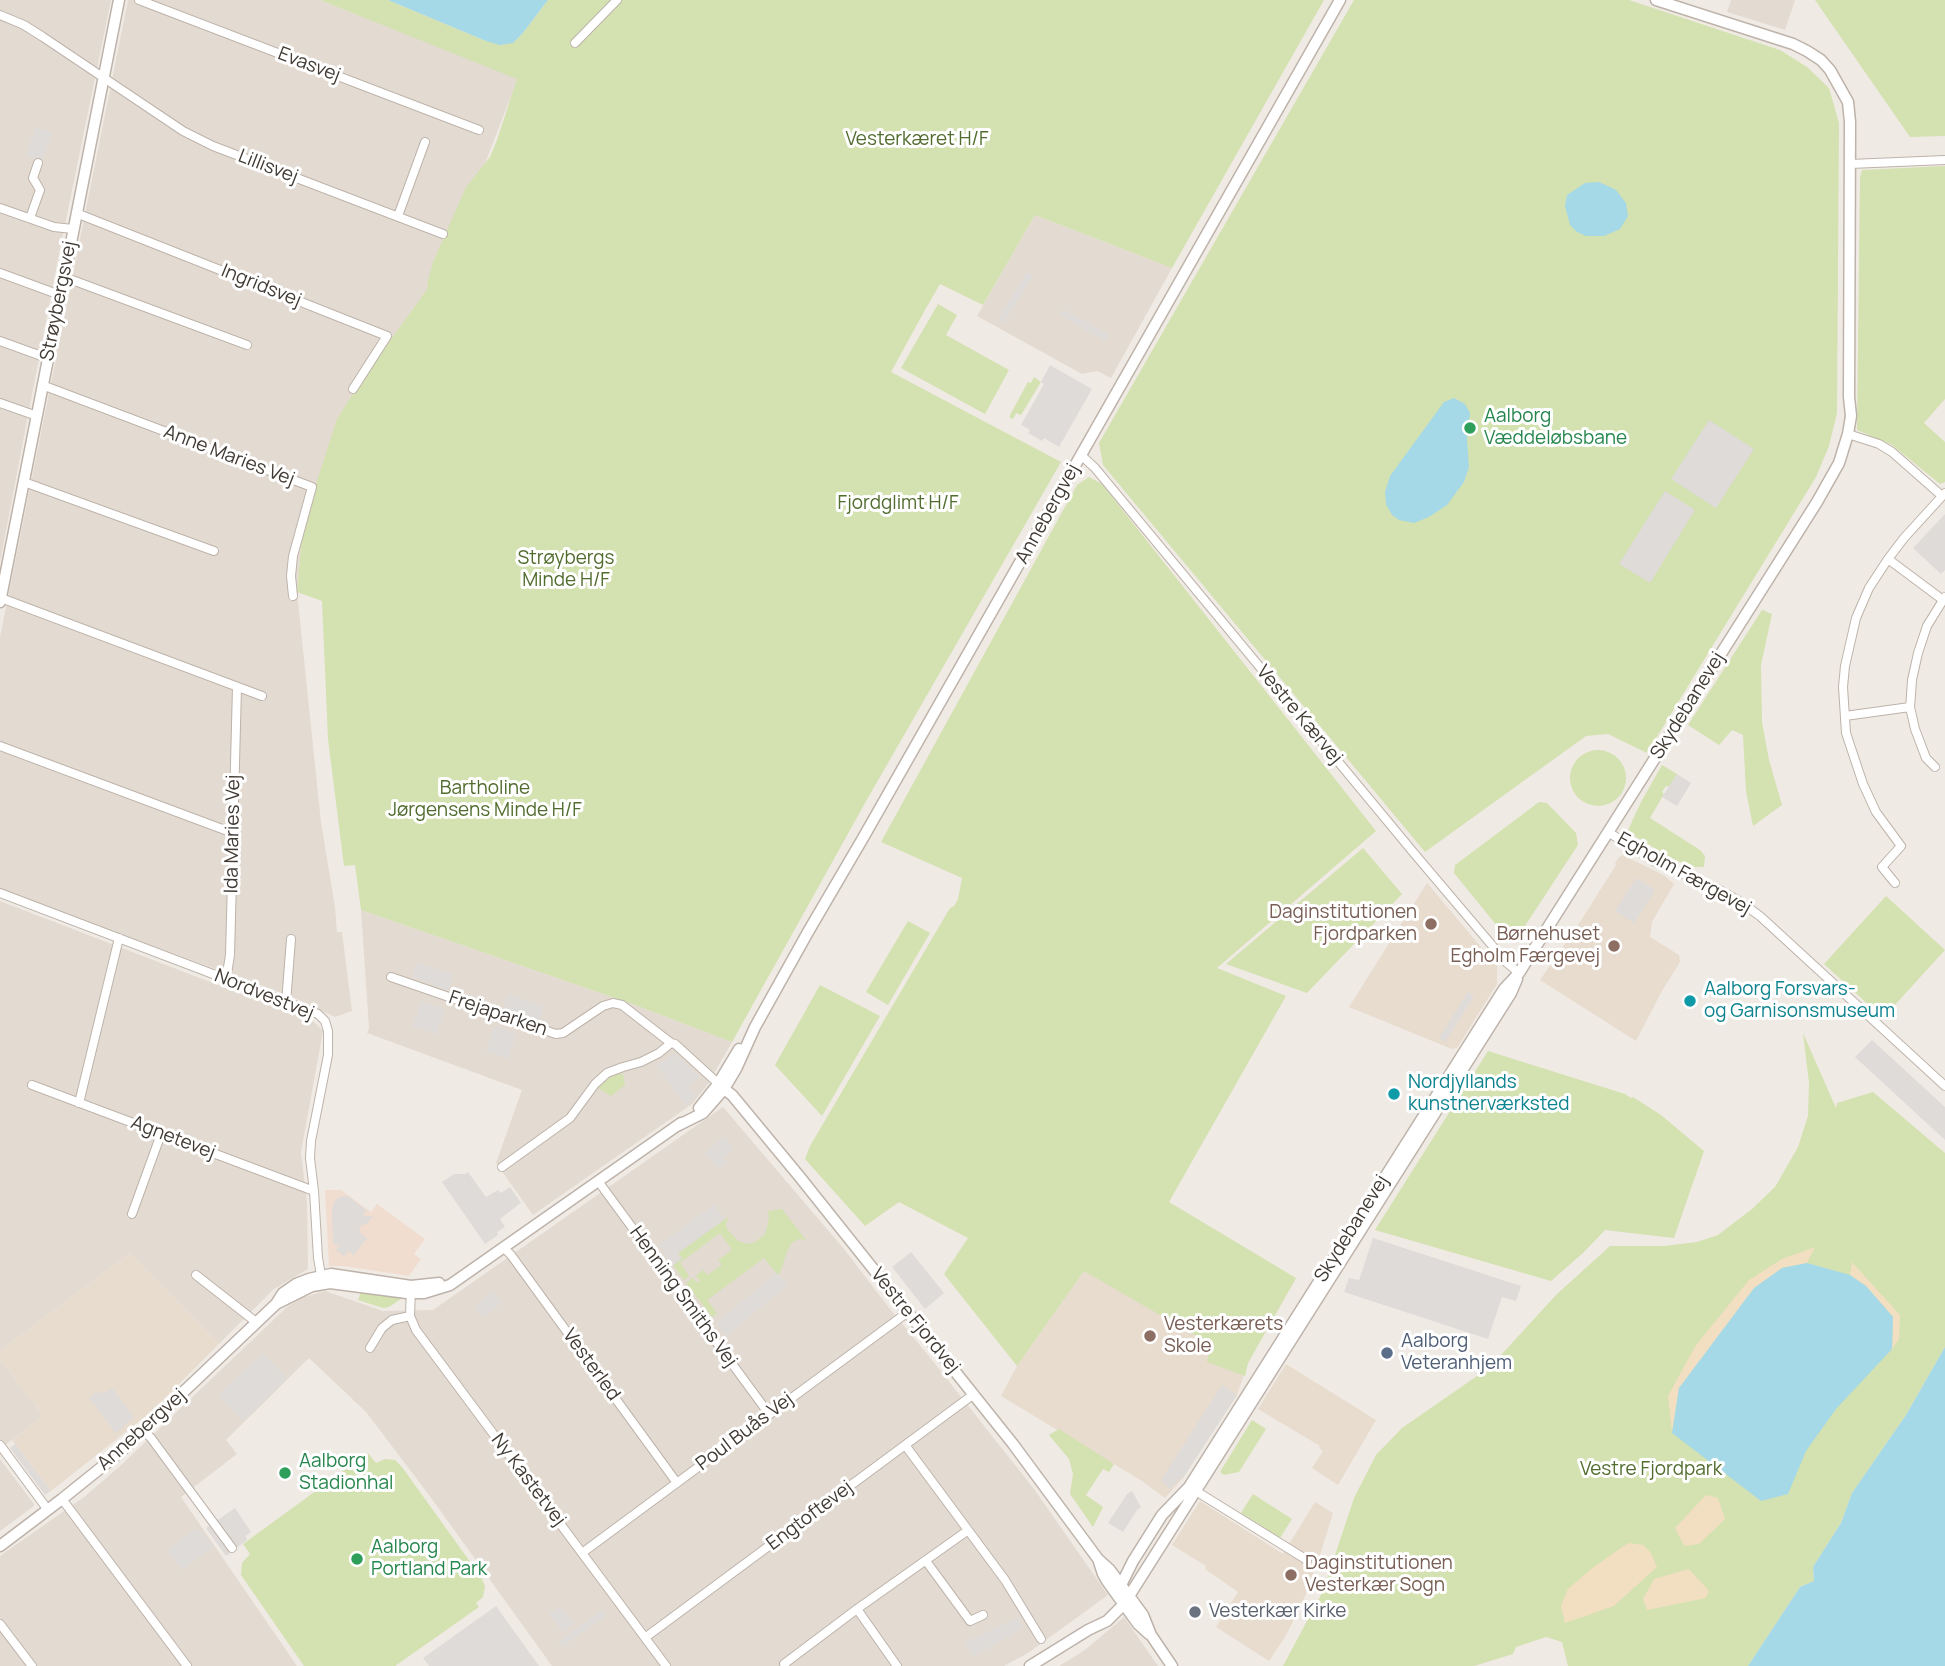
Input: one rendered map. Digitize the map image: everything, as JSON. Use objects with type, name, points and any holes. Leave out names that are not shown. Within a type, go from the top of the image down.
[{"type":"street","name":"Strøybergsvej","points":[[0,600],[119,0]]},
{"type":"street","name":"Evasvej","points":[[139,0],[480,130]]},
{"type":"street","points":[[575,43],[617,0]]},
{"type":"street","name":"Annebergvej","points":[[0,1546],[144,1431],[296,1284],[321,1275],[340,1275],[424,1293],[450,1285],[677,1126],[721,1086],[728,1066],[755,1027],[1340,0]]},
{"type":"street","name":"Skydebanevej","points":[[1123,1596],[1504,989],[1519,973],[1817,502],[1839,463],[1849,434],[1848,102],[1838,81],[1821,60],[1793,44],[1656,0]]},
{"type":"street","name":"Lillisvej","points":[[0,15],[24,25],[183,131],[213,146],[443,234]]},
{"type":"street","points":[[398,216],[425,142]]},
{"type":"street","points":[[1850,164],[1945,160]]},
{"type":"street","points":[[30,218],[40,190],[33,178],[38,163]]},
{"type":"street","points":[[0,208],[54,227],[73,229]]},
{"type":"street","name":"Ingridsvej","points":[[76,213],[387,336],[353,389]]},
{"type":"street","points":[[0,274],[60,295]]},
{"type":"street","points":[[64,277],[247,345]]},
{"type":"street","points":[[0,341],[47,358]]},
{"type":"street","name":"Anne Maries Vej","points":[[42,385],[312,487],[293,556],[293,596]]},
{"type":"street","points":[[0,403],[37,416]]},
{"type":"street","points":[[1849,434],[1886,448],[1943,494],[1888,559],[1869,588],[1856,618],[1843,683],[1846,733],[1863,784],[1876,812],[1901,846],[1882,867],[1895,883]]},
{"type":"street","name":"Vestre Kærvej","points":[[1081,455],[1104,478],[1413,852],[1502,957],[1519,973]]},
{"type":"street","points":[[24,482],[214,551]]},
{"type":"street","points":[[1888,559],[1944,598],[1927,626],[1918,653],[1910,708],[1921,748],[1935,767]]},
{"type":"street","points":[[0,600],[262,696]]},
{"type":"street","name":"Ida Maries Vej","points":[[226,980],[230,955],[237,687]]},
{"type":"street","points":[[1845,716],[1910,708]]},
{"type":"street","points":[[0,746],[233,833]]},
{"type":"street","name":"Egholm Færgevej","points":[[1608,832],[1657,863],[1718,889],[1761,917],[1945,1086]]},
{"type":"street","name":"Nordvestvej","points":[[0,893],[318,1014],[325,1021],[328,1031],[328,1055],[310,1158],[321,1275]]},
{"type":"street","points":[[79,1102],[119,938]]},
{"type":"street","points":[[286,1003],[291,939]]},
{"type":"street","name":"Frejaparken","points":[[391,977],[556,1034],[563,1033],[603,1006],[613,1003],[622,1005],[675,1044],[721,1086]]},
{"type":"street","points":[[502,1167],[570,1118],[595,1084],[607,1073],[641,1062],[671,1043]]},
{"type":"street","name":"Agnetevej","points":[[32,1085],[314,1191]]},
{"type":"street","name":"Vestre Fjordvej","points":[[721,1086],[761,1130],[1055,1498],[1098,1559],[1110,1570],[1138,1624],[1151,1635],[1172,1666]]},
{"type":"street","points":[[132,1214],[161,1133]]},
{"type":"street","name":"Henning Smiths Vej","points":[[598,1181],[769,1414]]},
{"type":"street","name":"Vesterled","points":[[503,1247],[677,1483]]},
{"type":"street","points":[[196,1275],[256,1322]]},
{"type":"street","name":"Annebergvej","points":[[275,1304],[312,1286],[330,1283],[411,1289]]},
{"type":"street","points":[[370,1348],[383,1328],[393,1320],[410,1316],[411,1289]]},
{"type":"street","name":"Poul Buås Vej","points":[[582,1553],[908,1312]]},
{"type":"street","name":"Ny Kastetvej","points":[[410,1316],[416,1329],[666,1666]]},
{"type":"street","name":"Engtoftevej","points":[[646,1637],[974,1394]]},
{"type":"street","points":[[144,1431],[233,1548]]},
{"type":"street","points":[[0,1445],[48,1510]]},
{"type":"street","points":[[905,1445],[1005,1580],[1041,1639]]},
{"type":"street","points":[[1192,1489],[1307,1560]]},
{"type":"street","name":"Skydebanevej","points":[[1123,1596],[1128,1568],[1163,1515],[1192,1489]]},
{"type":"street","points":[[62,1499],[187,1666]]},
{"type":"street","points":[[785,1666],[783,1664],[857,1609],[967,1531]]},
{"type":"street","points":[[926,1561],[970,1621],[983,1615]]},
{"type":"street","points":[[1030,1666],[1107,1621],[1123,1596]]},
{"type":"street","points":[[857,1609],[897,1666]]},
{"type":"street","points":[[0,1624],[32,1666]]},
{"type":"shaded area","points":[[0,0],[111,0],[0,562]]},
{"type":"shaded area","points":[[128,0],[320,0],[518,78],[476,187],[432,287],[303,524],[297,592],[321,822],[337,932],[342,932],[352,1011],[335,1017],[297,999],[0,889],[0,637]]},
{"type":"shaded area","points":[[1731,0],[1795,0],[1785,30],[1727,12]]},
{"type":"shaded area","points":[[36,127],[52,133],[42,161],[26,155]]},
{"type":"shaded area","points":[[1035,215],[1172,268],[1111,378],[1097,371],[1082,374],[977,316]]},
{"type":"shaded area","points":[[1027,272],[1033,275],[1004,323],[998,320]]},
{"type":"shaded area","points":[[1063,309],[1109,335],[1105,341],[1060,315]]},
{"type":"shaded area","points":[[1050,365],[1092,389],[1059,447],[1028,433],[1030,430],[1021,425],[1044,384],[1041,382]]},
{"type":"shaded area","points":[[1709,420],[1754,449],[1716,508],[1671,479]]},
{"type":"shaded area","points":[[1665,491],[1695,510],[1650,583],[1619,564]]},
{"type":"shaded area","points":[[1945,514],[1945,570],[1941,574],[1913,548]]},
{"type":"shaded area","points":[[1677,774],[1691,783],[1677,806],[1662,797]]},
{"type":"shaded area","name":"Børnehuset Egholm Færgevej","points":[[1623,855],[1665,876],[1674,884],[1652,922],[1650,937],[1679,955],[1680,962],[1636,1041],[1540,980],[1580,922],[1615,863]]},
{"type":"shaded area","points":[[1636,878],[1655,890],[1634,923],[1615,911]]},
{"type":"shaded area","name":"Daginstitutionen Fjordparken","points":[[1427,883],[1497,966],[1497,984],[1457,1048],[1452,1049],[1349,1007]]},
{"type":"shaded area","points":[[0,901],[314,1022],[323,1031],[301,1152],[307,1202],[308,1269],[274,1289],[219,1344],[130,1253],[0,1351]]},
{"type":"shaded area","points":[[361,910],[635,1005],[732,1042],[708,1084],[692,1104],[533,1215],[496,1163],[522,1090],[367,1033],[369,1028]]},
{"type":"shaded area","points":[[417,962],[454,975],[448,990],[412,977]]},
{"type":"shaded area","points":[[1468,992],[1474,996],[1445,1042],[1439,1038]]},
{"type":"shaded area","points":[[508,994],[544,1007],[539,1021],[503,1009]]},
{"type":"shaded area","points":[[422,1001],[445,1009],[436,1034],[413,1026]]},
{"type":"shaded area","points":[[494,1026],[516,1034],[508,1059],[486,1051]]},
{"type":"shaded area","points":[[1872,1040],[1945,1107],[1945,1140],[1855,1057]]},
{"type":"shaded area","points":[[674,1053],[700,1077],[688,1086],[696,1096],[685,1105],[657,1066]]},
{"type":"shaded area","points":[[723,1107],[844,1249],[1034,1489],[1108,1595],[1028,1653],[1004,1666],[552,1666],[366,1412],[309,1358],[226,1440],[237,1454],[181,1497],[297,1666],[0,1666],[0,1556],[84,1497],[119,1467],[287,1307],[301,1298],[325,1291],[383,1311],[433,1310]]},
{"type":"shaded area","points":[[724,1137],[734,1149],[723,1158],[727,1163],[719,1169],[705,1153]]},
{"type":"shaded area","points":[[468,1172],[486,1197],[510,1187],[521,1203],[500,1219],[505,1227],[485,1244],[442,1182],[454,1174]]},
{"type":"shaded area","points":[[325,1190],[341,1190],[371,1212],[377,1204],[425,1239],[414,1254],[421,1259],[409,1276],[329,1266]]},
{"type":"shaded area","points":[[349,1197],[366,1210],[363,1216],[373,1216],[367,1224],[361,1225],[359,1232],[367,1238],[354,1255],[348,1251],[344,1256],[336,1250],[340,1245],[333,1244],[332,1208],[336,1199]]},
{"type":"shaded area","points":[[714,1205],[725,1219],[678,1253],[682,1259],[673,1265],[659,1245]]},
{"type":"shaded area","points":[[1373,1238],[1521,1286],[1516,1301],[1502,1297],[1488,1339],[1344,1292],[1349,1278],[1359,1280]]},
{"type":"shaded area","points":[[911,1252],[944,1293],[925,1309],[892,1267]]},
{"type":"shaded area","points":[[130,1253],[219,1344],[151,1412],[51,1491],[12,1440],[43,1416],[0,1359],[0,1351]]},
{"type":"shaded area","name":"Vesterkærets Skole","points":[[1084,1271],[1296,1278],[1248,1363],[1237,1395],[1183,1478],[1165,1498],[1142,1481],[1001,1396],[1017,1366]]},
{"type":"shaded area","points":[[776,1273],[787,1285],[726,1336],[716,1324]]},
{"type":"shaded area","points":[[492,1291],[502,1302],[484,1318],[474,1307]]},
{"type":"shaded area","points":[[263,1353],[287,1378],[243,1421],[218,1395]]},
{"type":"shaded area","points":[[0,1359],[43,1416],[0,1449]]},
{"type":"shaded area","points":[[1286,1364],[1376,1420],[1338,1485],[1312,1468],[1323,1451],[1320,1446],[1258,1409]]},
{"type":"shaded area","points":[[1222,1385],[1237,1395],[1183,1478],[1170,1489],[1161,1480]]},
{"type":"shaded area","points":[[112,1388],[134,1417],[116,1433],[89,1398]]},
{"type":"shaded area","points":[[15,1444],[51,1491],[45,1495],[10,1448]]},
{"type":"shaded area","points":[[0,1459],[34,1506],[0,1531]]},
{"type":"shaded area","points":[[1132,1491],[1141,1507],[1123,1532],[1108,1523],[1127,1494]]},
{"type":"shaded area","points":[[1200,1501],[1283,1554],[1315,1502],[1333,1513],[1302,1604],[1269,1661],[1216,1627],[1238,1592],[1205,1569],[1206,1566],[1172,1545]]},
{"type":"shaded area","points":[[235,1508],[251,1532],[246,1536],[247,1540],[226,1556],[206,1528]]},
{"type":"shaded area","points":[[195,1530],[201,1530],[213,1547],[182,1570],[167,1550]]},
{"type":"shaded area","points":[[496,1606],[539,1666],[429,1666],[423,1658]]},
{"type":"shaded area","points":[[560,1606],[574,1624],[563,1632],[549,1614]]},
{"type":"shaded area","points":[[602,1610],[606,1616],[562,1647],[558,1642]]},
{"type":"shaded area","points":[[1018,1617],[1023,1628],[973,1657],[965,1643]]},
{"type":"shaded area","points":[[1124,1617],[1158,1666],[1059,1666],[1085,1650]]},
{"type":"green space","points":[[320,0],[388,0],[486,41],[513,43],[548,0],[1324,0],[1172,268],[1035,215],[983,305],[940,284],[925,310],[891,372],[1061,462],[869,796],[732,1042],[635,1005],[361,910],[355,865],[344,866],[328,739],[322,601],[297,592],[303,524],[337,419],[428,288],[433,262],[466,187],[490,157],[517,79]]},
{"type":"green space","name":"Aalborg Væddeløbsbane","points":[[1354,0],[1629,0],[1780,50],[1807,67],[1829,88],[1839,123],[1837,413],[1829,446],[1816,477],[1647,753],[1608,734],[1586,736],[1425,852],[1103,465],[1099,443]]},
{"type":"green space","points":[[1815,0],[1945,0],[1945,136],[1910,137]]},
{"type":"green space","points":[[1945,166],[1945,399],[1924,423],[1945,442],[1945,482],[1940,484],[1892,445],[1857,430],[1860,177],[1862,170]]},
{"type":"green space","points":[[938,304],[957,315],[946,335],[1009,370],[985,414],[901,368]]},
{"type":"green space","points":[[1034,377],[1041,382],[1021,415],[1016,413],[1013,419],[1009,417],[1028,382],[1031,383]]},
{"type":"green space","points":[[1089,477],[1102,484],[1376,831],[1217,968],[1286,996],[1169,1202],[1296,1278],[1248,1363],[1245,1376],[1207,1362],[1210,1344],[1084,1271],[1017,1366],[944,1274],[968,1238],[899,1202],[865,1226],[805,1159],[810,1146],[950,908],[958,899],[962,878],[881,842],[1077,485]]},
{"type":"green space","points":[[1762,610],[1772,614],[1761,665],[1762,722],[1782,805],[1753,826],[1746,791],[1743,735],[1732,730],[1719,745],[1688,725]]},
{"type":"green space","points":[[1592,750],[1604,750],[1614,754],[1622,762],[1626,778],[1622,794],[1614,802],[1604,806],[1592,806],[1582,802],[1574,794],[1570,784],[1570,772],[1574,762],[1582,754]]},
{"type":"green space","points":[[1662,765],[1677,774],[1669,787],[1666,786],[1662,792],[1664,794],[1650,818],[1700,850],[1705,856],[1704,867],[1693,867],[1675,860],[1629,833],[1641,802]]},
{"type":"green space","points":[[1539,802],[1547,803],[1576,833],[1578,845],[1519,935],[1506,937],[1454,873],[1455,865]]},
{"type":"green space","points":[[1363,848],[1402,894],[1307,993],[1226,964]]},
{"type":"green space","points":[[1886,896],[1945,950],[1883,1018],[1824,964]]},
{"type":"green space","points":[[908,921],[930,933],[888,1005],[866,992]]},
{"type":"green space","points":[[820,985],[880,1016],[822,1116],[775,1065]]},
{"type":"green space","name":"Vestre Fjordpark","points":[[1803,1033],[1836,1108],[1837,1103],[1873,1092],[1945,1153],[1945,1347],[1906,1415],[1852,1493],[1841,1523],[1813,1567],[1814,1581],[1800,1587],[1748,1666],[1568,1666],[1562,1642],[1546,1637],[1516,1647],[1513,1654],[1474,1666],[1283,1666],[1323,1591],[1354,1498],[1376,1455],[1402,1428],[1490,1367],[1556,1295],[1610,1246],[1664,1246],[1697,1242],[1718,1235],[1775,1187],[1798,1147],[1808,1116],[1809,1083]]},
{"type":"green space","points":[[1488,1051],[1633,1097],[1661,1115],[1704,1151],[1674,1238],[1605,1230],[1551,1281],[1375,1230]]},
{"type":"green space","points":[[623,1074],[625,1085],[611,1096],[598,1088],[609,1078]]},
{"type":"green space","points":[[782,1209],[806,1240],[799,1239],[792,1243],[778,1275],[764,1258],[707,1300],[717,1313],[712,1317],[686,1283],[693,1278],[697,1283],[700,1281],[696,1276],[703,1270],[707,1275],[722,1265],[718,1260],[732,1250],[720,1233],[680,1263],[689,1276],[684,1280],[673,1265],[682,1259],[678,1253],[728,1217],[727,1229],[738,1241],[749,1244],[755,1242],[764,1235],[767,1228],[768,1211]]},
{"type":"green space","points":[[361,1292],[401,1299],[383,1308],[358,1300]]},
{"type":"green space","points":[[1252,1420],[1266,1429],[1239,1472],[1224,1475],[1220,1472]]},
{"type":"green space","points":[[1059,1429],[1114,1464],[1109,1472],[1103,1469],[1086,1495],[1103,1507],[1093,1527],[1070,1494],[1073,1474],[1069,1459],[1049,1435]]},
{"type":"green space","name":"Aalborg Portland Park","points":[[368,1453],[376,1463],[385,1459],[395,1460],[402,1467],[481,1577],[485,1586],[483,1597],[476,1603],[479,1607],[395,1666],[304,1666],[241,1575],[242,1563],[250,1554],[243,1544]]},
{"type":"green space","points":[[1253,1494],[1292,1519],[1280,1538],[1241,1513]]},
{"type":"sand","points":[[1815,1247],[1807,1263],[1782,1268],[1679,1388],[1672,1433],[1668,1396],[1696,1345],[1749,1280],[1782,1259]]},
{"type":"sand","points":[[1852,1262],[1900,1315],[1899,1339],[1892,1349],[1893,1317],[1866,1286],[1850,1275]]},
{"type":"sand","points":[[1706,1495],[1718,1498],[1725,1519],[1699,1544],[1684,1546],[1675,1528]]},
{"type":"sand","points":[[1628,1543],[1643,1545],[1651,1553],[1657,1567],[1614,1606],[1565,1623],[1561,1606],[1568,1589]]},
{"type":"sand","points":[[1689,1569],[1709,1591],[1706,1598],[1647,1610],[1643,1599],[1654,1579]]},
{"type":"water","points":[[388,0],[548,0],[513,43],[500,45]]},
{"type":"water","points":[[1599,182],[1616,190],[1626,203],[1628,216],[1620,229],[1604,236],[1586,236],[1570,225],[1565,206],[1567,195],[1585,183]]},
{"type":"water","points":[[1454,398],[1465,404],[1470,413],[1467,439],[1469,467],[1464,482],[1447,505],[1429,517],[1414,523],[1399,520],[1392,515],[1386,504],[1385,492],[1390,476],[1444,402]]},
{"type":"water","points":[[1807,1263],[1850,1275],[1866,1286],[1893,1317],[1892,1349],[1836,1409],[1806,1451],[1788,1494],[1761,1501],[1672,1433],[1679,1388],[1754,1288],[1782,1268]]},
{"type":"water","points":[[1945,1347],[1945,1666],[1748,1666],[1800,1587],[1814,1581],[1813,1567],[1841,1523],[1852,1493],[1906,1415]]},
{"type":"place","name":"Aalborg Væddeløbsbane","points":[[1470,428]]},
{"type":"place","name":"Daginstitutionen Fjordparken","points":[[1431,924]]},
{"type":"place","name":"Børnehuset Egholm Færgevej","points":[[1614,946]]},
{"type":"place","name":"Aalborg Forsvars- og Garnisonsmuseum","points":[[1690,1001]]},
{"type":"place","name":"Nordjyllands kunstnerværksted","points":[[1394,1094]]},
{"type":"place","name":"Vesterkærets Skole","points":[[1150,1336]]},
{"type":"place","name":"Aalborg Veteranhjem","points":[[1387,1353]]},
{"type":"place","name":"Aalborg Stadionhal","points":[[285,1473]]},
{"type":"place","name":"Aalborg Portland Park","points":[[357,1559]]},
{"type":"place","name":"Daginstitutionen Vesterkær Sogn","points":[[1291,1575]]},
{"type":"place","name":"Vesterkær Kirke","points":[[1195,1612]]},
{"type":"park label","name":"Vesterkæret H/F","points":[[917,140]]},
{"type":"park label","name":"Fjordglimt H/F","points":[[898,504]]},
{"type":"park label","name":"Strøybergs Minde H/F","points":[[566,570]]},
{"type":"park label","name":"Bartholine Jørgensens Minde H/F","points":[[485,800]]}]
